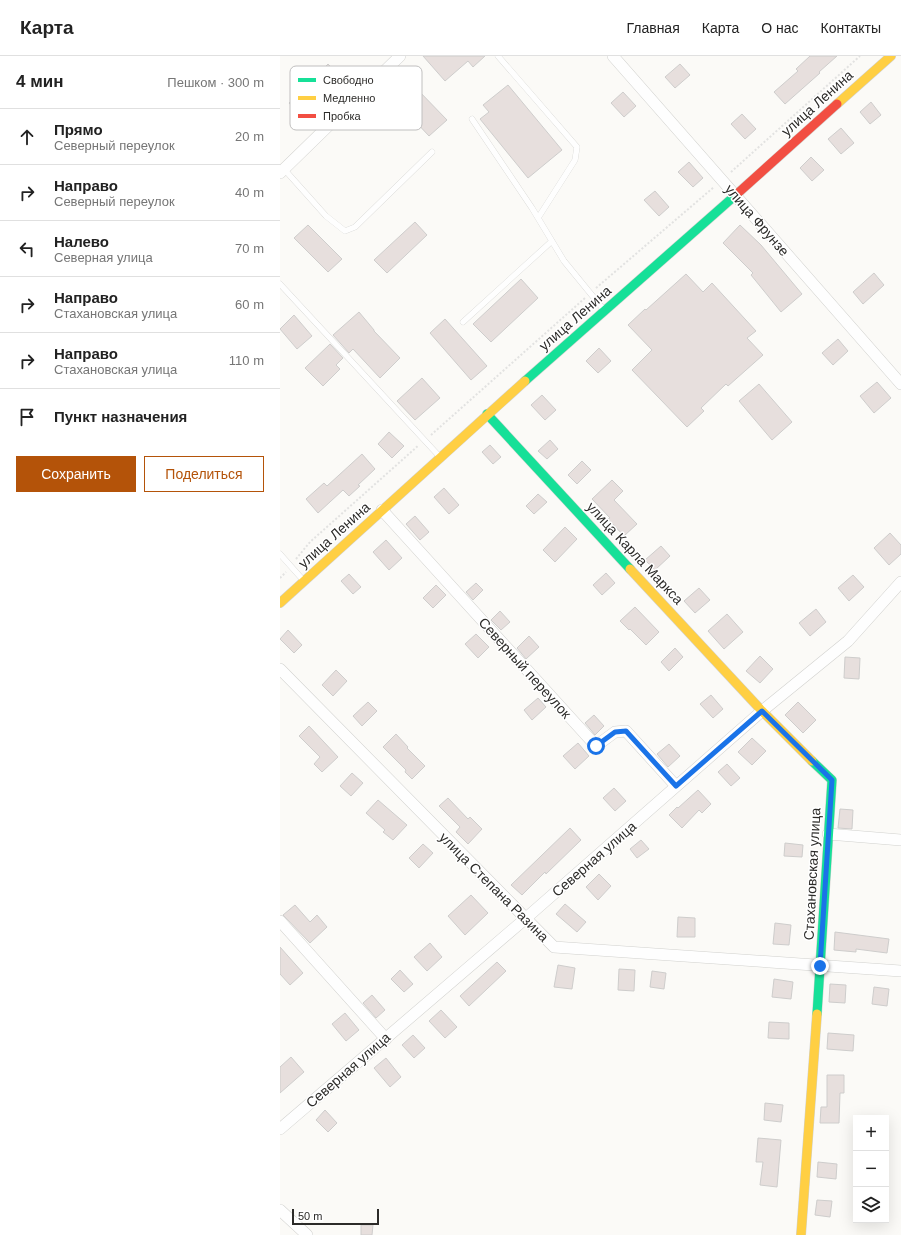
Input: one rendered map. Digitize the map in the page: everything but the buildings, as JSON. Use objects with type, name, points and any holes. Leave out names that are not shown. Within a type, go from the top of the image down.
[{"type":"street","points":[[390,66],[400,56]]},
{"type":"street","name":"улица Фрунзе","points":[[613,56],[901,384]]},
{"type":"street","name":"улица Ленина","points":[[280,604],[487,414],[735,196],[891,56]]},
{"type":"street","points":[[282,171],[324,130]]},
{"type":"street","name":"улица Карла Маркса","points":[[487,414],[762,711]]},
{"type":"street","name":"Северный переулок","points":[[382,510],[596,746],[615,732],[626,731],[676,786]]},
{"type":"street","name":"Северная улица","points":[[280,1129],[526,919],[762,711],[848,641],[901,582]]},
{"type":"street","name":"улица Степана Разина","points":[[280,669],[554,947],[901,972]]},
{"type":"street","name":"Стахановская улица","points":[[762,711],[832,780],[801,1235]]},
{"type":"street","points":[[828,834],[901,840]]},
{"type":"street","points":[[280,921],[386,1039]]},
{"type":"street","points":[[280,1210],[307,1235]]},
{"type":"lane","points":[[498,56],[577,147],[575,160],[538,218]]},
{"type":"lane","points":[[472,119],[538,218],[564,261],[604,310]]},
{"type":"lane","points":[[282,171],[326,216],[345,231],[355,227],[432,152]]},
{"type":"lane","points":[[463,322],[552,241]]},
{"type":"lane","points":[[280,284],[440,457]]},
{"type":"lane","points":[[280,554],[305,581]]},
{"type":"path","points":[[280,578],[310,542],[590,293],[722,180],[860,56]]},
{"type":"traffic: fast","points":[[525,381],[738,193]]},
{"type":"traffic: fast","points":[[487,414],[630,569]]},
{"type":"traffic: fast","points":[[812,761],[832,780],[817,1014]]},
{"type":"traffic: slow","points":[[837,104],[891,56]]},
{"type":"traffic: slow","points":[[280,603],[525,381]]},
{"type":"traffic: slow","points":[[630,569],[762,711],[812,761]]},
{"type":"traffic: slow","points":[[801,1235],[817,1014]]},
{"type":"traffic: jam","points":[[738,193],[837,104]]},
{"type":"route","points":[[596,746],[615,732],[626,731],[676,786],[762,711],[832,780],[820,966]]}]
